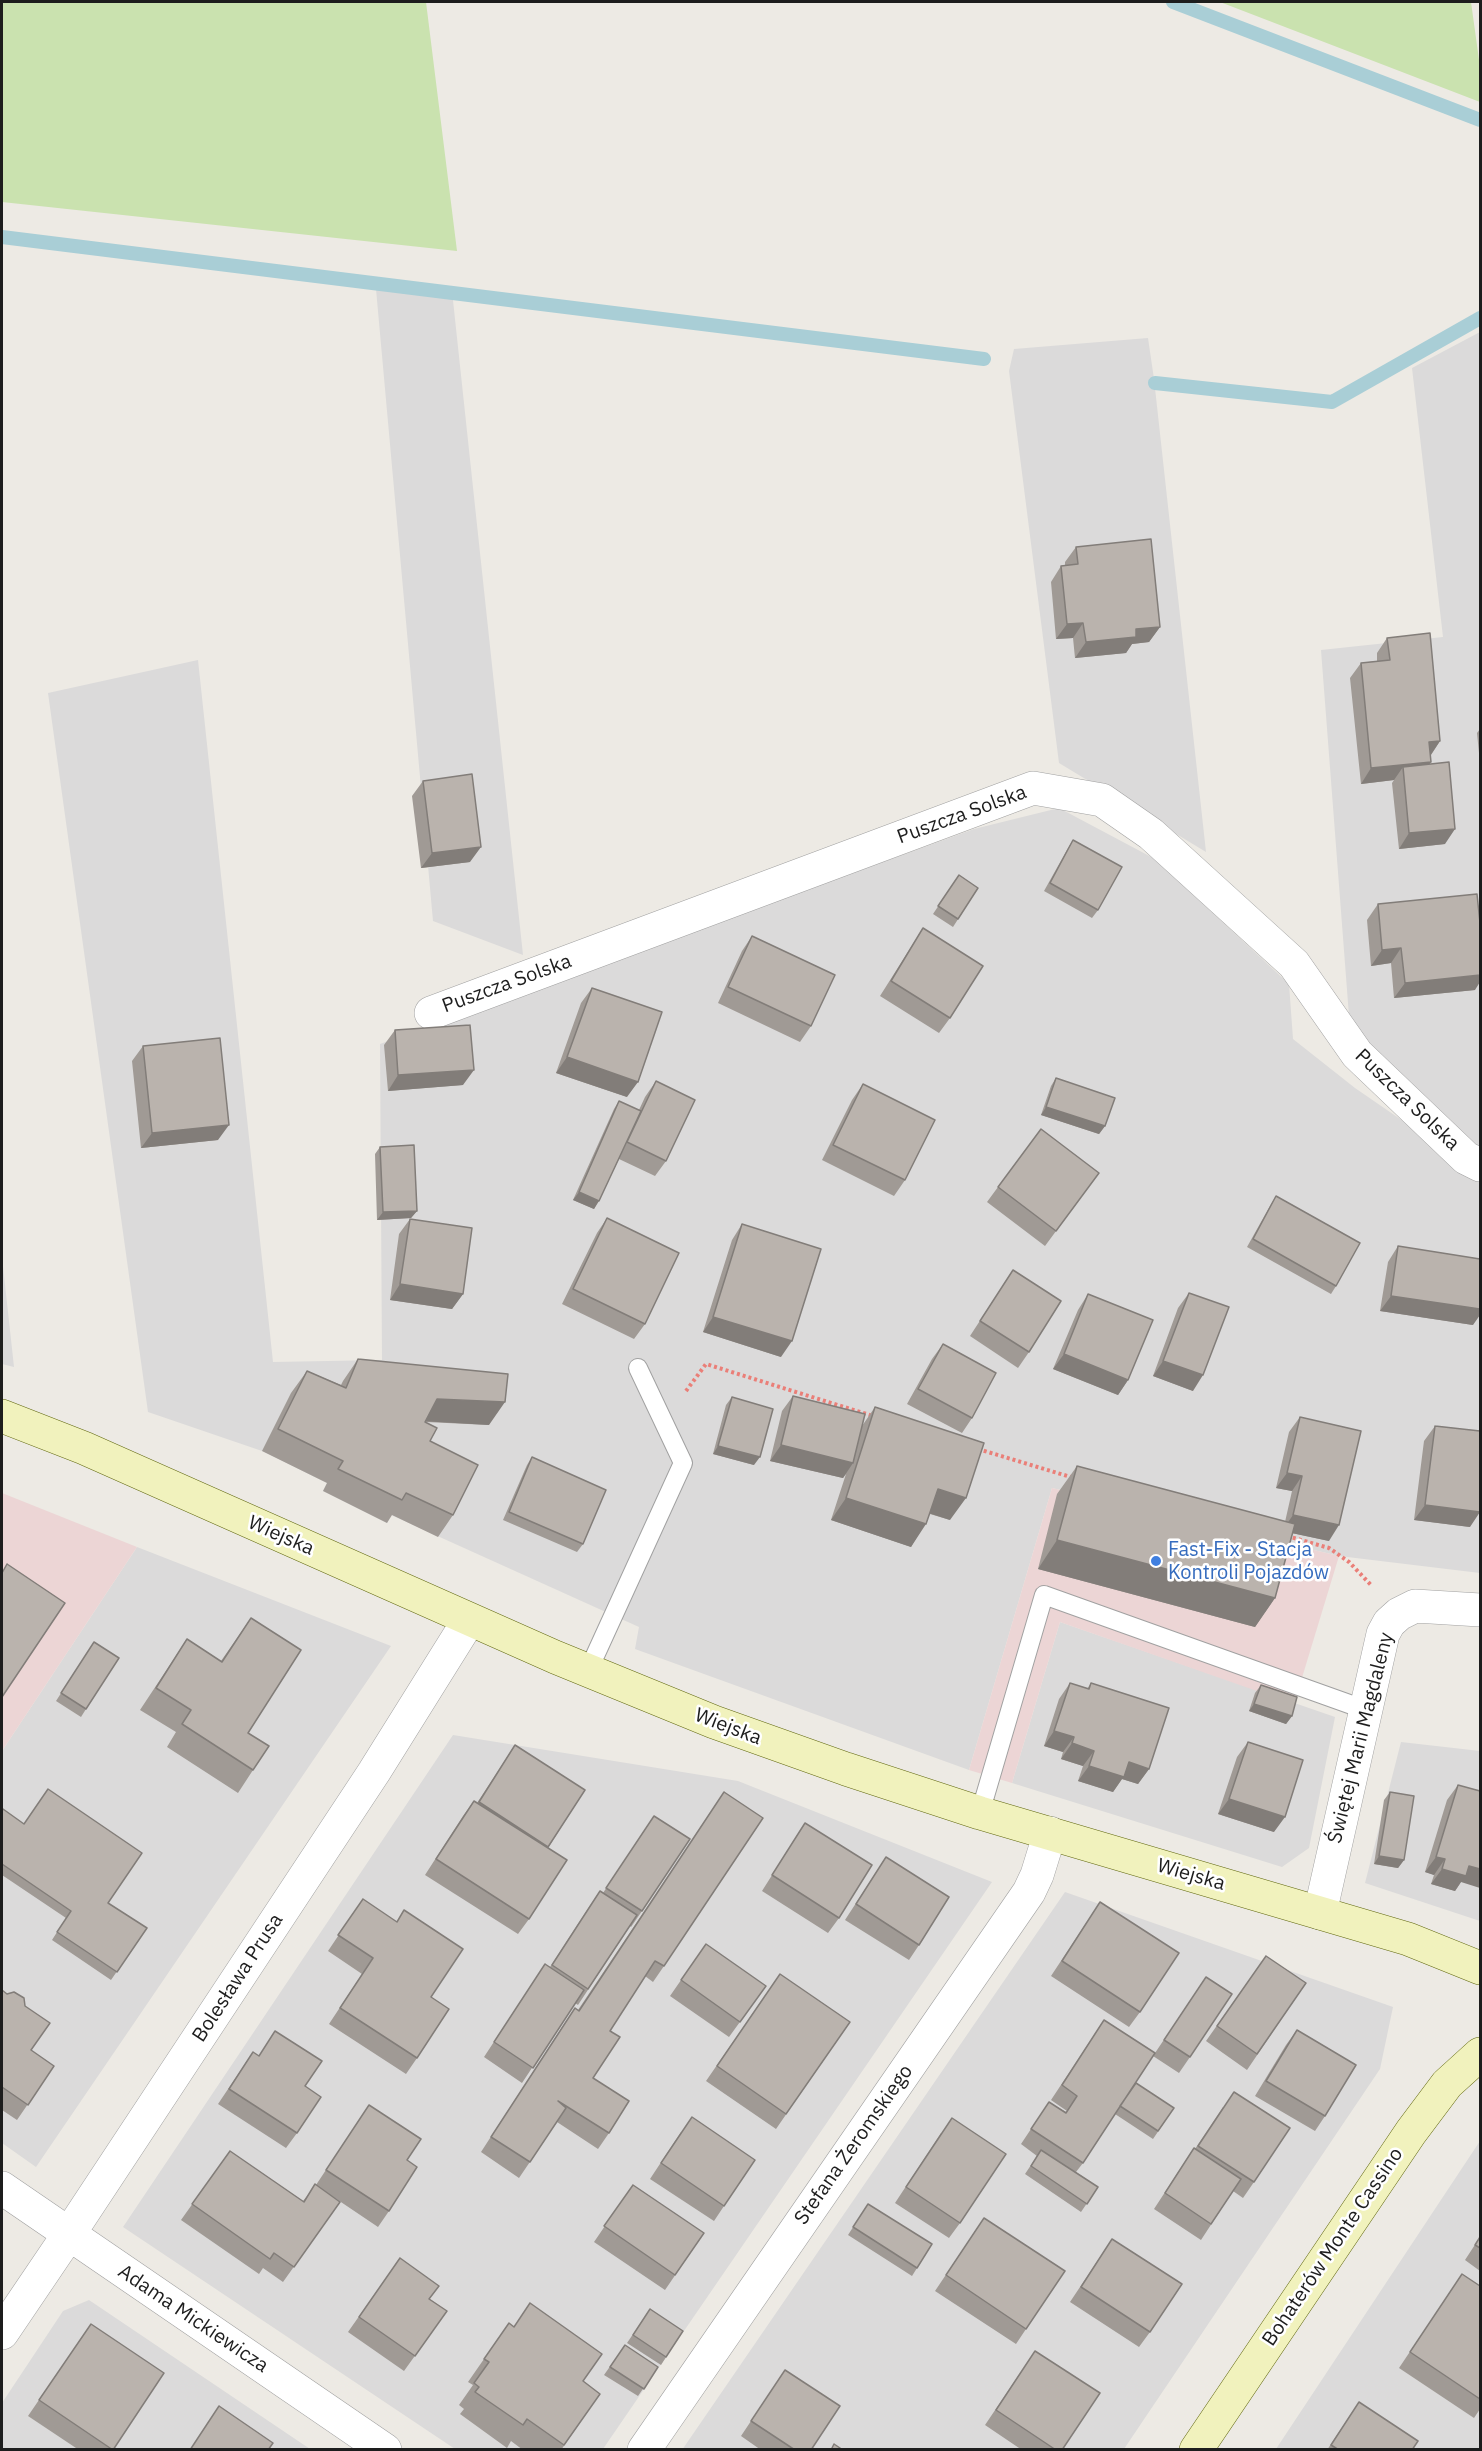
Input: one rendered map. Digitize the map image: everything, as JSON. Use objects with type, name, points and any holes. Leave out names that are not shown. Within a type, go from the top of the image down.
[{"type":"street","name":"Puszcza Solska","points":[[431,1013],[1033,788],[1101,800],[1151,834],[1294,964],[1357,1054],[1466,1158],[1480,1165]]},
{"type":"street","name":"Wiejska","points":[[2,1416],[84,1448],[588,1671],[783,1747],[980,1813],[1408,1939],[1480,1968]]},
{"type":"street","name":"Świętej Marii Magdaleny","points":[[1320,1913],[1383,1634],[1389,1623],[1399,1614],[1415,1606],[1480,1611]]},
{"type":"street","name":"Bolesława Prusa","points":[[2,2333],[374,1772],[469,1620]]},
{"type":"street","name":"Stefana Żeromskiego","points":[[644,2450],[1029,1892],[1037,1875],[1050,1833]]},
{"type":"street","name":"Bohaterów Monte Cassino","points":[[1196,2450],[1411,2132],[1447,2084],[1480,2054]]},
{"type":"street","name":"Adama Mickiewicza","points":[[2,2188],[386,2450]]},
{"type":"lane","points":[[588,1671],[683,1463],[638,1368]]},
{"type":"lane","points":[[980,1813],[1044,1595],[1366,1710]]},
{"type":"path","points":[[664,1421],[706,1364],[878,1418]]},
{"type":"path","points":[[969,1446],[1082,1480]]},
{"type":"path","points":[[1284,1535],[1329,1548],[1349,1562],[1399,1614]]},
{"type":"shaded area","points":[[376,289],[452,291],[523,955],[433,921]]},
{"type":"shaded area","points":[[1480,332],[1480,1150],[1351,1042],[1321,650],[1443,637],[1412,368]]},
{"type":"shaded area","points":[[1148,338],[1206,852],[1059,763],[1009,371],[1014,349]]},
{"type":"shaded area","points":[[198,660],[273,1362],[382,1360],[380,1044],[974,829],[1059,808],[1155,859],[1289,984],[1293,1039],[1355,1088],[1480,1174],[1480,1573],[1339,1556],[1052,1488],[969,1770],[635,1649],[639,1627],[391,1515],[387,1523],[323,1491],[327,1483],[262,1451],[148,1412],[48,693]]},
{"type":"shaded area","points":[[2,1257],[14,1367],[2,1364]]},
{"type":"shaded area","points":[[1052,1488],[1339,1556],[1294,1704],[1060,1622],[1012,1783],[969,1770]]},
{"type":"shaded area","points":[[2,1493],[137,1547],[2,1751]]},
{"type":"shaded area","points":[[137,1547],[391,1646],[36,2167],[2,2143],[2,1751]]},
{"type":"shaded area","points":[[1060,1622],[1335,1717],[1309,1848],[1282,1867],[1012,1783]]},
{"type":"shaded area","points":[[453,1735],[738,1781],[992,1882],[603,2449],[455,2449],[123,2227]]},
{"type":"shaded area","points":[[1401,1742],[1480,1751],[1480,1921],[1365,1883]]},
{"type":"shaded area","points":[[1065,1892],[1393,2007],[1380,2069],[1124,2449],[682,2450]]},
{"type":"shaded area","points":[[1480,2141],[1480,2449],[1276,2449]]},
{"type":"shaded area","points":[[89,2300],[310,2449],[2,2450],[2,2403],[63,2311]]},
{"type":"green space","points":[[2,2],[426,2],[457,251],[2,202]]},
{"type":"green space","points":[[1220,2],[1471,2],[1480,67],[1480,102]]},
{"type":"building","points":[[1151,539],[1160,627],[1136,629],[1136,637],[1086,642],[1083,623],[1067,624],[1061,566],[1078,564],[1076,547]]},
{"type":"building","points":[[1430,633],[1440,741],[1429,742],[1431,762],[1371,768],[1361,663],[1390,660],[1387,638]]},
{"type":"building","points":[[1449,762],[1455,829],[1409,833],[1403,767]]},
{"type":"building","points":[[472,774],[481,847],[432,853],[423,781]]},
{"type":"building","points":[[1073,840],[1122,867],[1098,910],[1050,883]]},
{"type":"building","points":[[959,875],[978,888],[958,919],[938,906]]},
{"type":"building","points":[[1477,894],[1480,923],[1480,975],[1405,983],[1401,948],[1382,950],[1378,904]]},
{"type":"building","points":[[923,928],[983,966],[950,1018],[891,981]]},
{"type":"building","points":[[752,936],[835,975],[811,1026],[728,987]]},
{"type":"building","points":[[592,988],[662,1012],[638,1082],[567,1057]]},
{"type":"building","points":[[470,1025],[474,1070],[398,1075],[395,1030]]},
{"type":"building","points":[[220,1038],[229,1125],[152,1133],[143,1046]]},
{"type":"building","points":[[1056,1078],[1115,1098],[1105,1126],[1046,1107]]},
{"type":"building","points":[[656,1081],[695,1100],[666,1161],[627,1142]]},
{"type":"building","points":[[863,1084],[935,1120],[905,1180],[833,1145]]},
{"type":"building","points":[[619,1101],[641,1111],[599,1201],[579,1192]]},
{"type":"building","points":[[1041,1129],[1099,1173],[1056,1231],[998,1187]]},
{"type":"building","points":[[414,1145],[417,1211],[383,1212],[380,1147]]},
{"type":"building","points":[[1276,1196],[1360,1243],[1336,1286],[1253,1239]]},
{"type":"building","points":[[607,1218],[679,1253],[645,1324],[573,1289]]},
{"type":"building","points":[[410,1219],[472,1228],[463,1294],[400,1284]]},
{"type":"building","points":[[742,1224],[821,1249],[792,1341],[713,1317]]},
{"type":"building","points":[[1398,1246],[1480,1259],[1480,1309],[1391,1296]]},
{"type":"building","points":[[1013,1270],[1061,1301],[1029,1352],[980,1321]]},
{"type":"building","points":[[1189,1293],[1229,1307],[1203,1375],[1163,1361]]},
{"type":"building","points":[[1088,1294],[1153,1320],[1128,1380],[1064,1354]]},
{"type":"building","points":[[943,1344],[996,1373],[972,1418],[918,1389]]},
{"type":"building","points":[[358,1359],[508,1374],[505,1402],[437,1399],[425,1422],[437,1428],[430,1441],[478,1465],[453,1515],[406,1493],[402,1500],[338,1469],[343,1461],[278,1429],[307,1371],[346,1388]]},
{"type":"building","points":[[793,1396],[865,1414],[853,1463],[781,1445]]},
{"type":"building","points":[[732,1397],[773,1409],[760,1457],[718,1446]]},
{"type":"building","points":[[875,1407],[984,1443],[966,1498],[938,1489],[926,1524],[846,1498]]},
{"type":"building","points":[[1300,1417],[1361,1431],[1339,1525],[1293,1515],[1302,1476],[1287,1473]]},
{"type":"building","points":[[1435,1426],[1480,1431],[1480,1512],[1425,1505]]},
{"type":"building","points":[[532,1457],[606,1490],[583,1544],[509,1512]]},
{"type":"building","points":[[1077,1466],[1295,1524],[1275,1598],[1057,1540]]},
{"type":"building","points":[[7,1564],[65,1603],[2,1697],[2,1573]]},
{"type":"building","points":[[251,1618],[301,1650],[248,1733],[269,1746],[253,1770],[182,1724],[191,1710],[156,1688],[187,1639],[222,1662]]},
{"type":"building","points":[[94,1642],[119,1658],[86,1709],[61,1693]]},
{"type":"building","points":[[1070,1683],[1089,1689],[1091,1683],[1169,1708],[1149,1769],[1129,1762],[1124,1777],[1089,1766],[1094,1751],[1072,1743],[1074,1737],[1054,1731]]},
{"type":"building","points":[[1261,1685],[1297,1697],[1292,1716],[1254,1704]]},
{"type":"building","points":[[1248,1742],[1303,1760],[1285,1817],[1229,1799]]},
{"type":"building","points":[[515,1745],[585,1790],[548,1847],[479,1802]]},
{"type":"building","points":[[1458,1785],[1480,1791],[1480,1869],[1469,1866],[1466,1876],[1442,1869],[1445,1859],[1436,1857]]},
{"type":"building","points":[[48,1789],[142,1853],[108,1903],[147,1928],[117,1972],[57,1932],[71,1911],[2,1864],[3,1809],[24,1824]]},
{"type":"building","points":[[724,1792],[763,1818],[664,1966],[655,1961],[610,2031],[620,2037],[593,2078],[629,2101],[609,2133],[558,2101],[566,2108],[530,2162],[491,2137],[575,2008],[579,2011]]},
{"type":"building","points":[[1390,1792],[1414,1796],[1404,1860],[1379,1856]]},
{"type":"building","points":[[474,1801],[567,1860],[529,1919],[436,1859]]},
{"type":"building","points":[[654,1816],[690,1839],[642,1911],[606,1888]]},
{"type":"building","points":[[805,1823],[872,1865],[839,1918],[772,1875]]},
{"type":"building","points":[[886,1857],[949,1897],[919,1945],[856,1904]]},
{"type":"building","points":[[600,1891],[637,1915],[588,1989],[552,1965]]},
{"type":"building","points":[[363,1899],[397,1922],[404,1910],[463,1949],[431,1997],[449,2009],[417,2058],[340,2008],[373,1958],[338,1935]]},
{"type":"building","points":[[1100,1902],[1179,1953],[1140,2012],[1062,1961]]},
{"type":"building","points":[[706,1944],[766,1986],[740,2022],[681,1980]]},
{"type":"building","points":[[1266,1956],[1306,1983],[1257,2054],[1217,2026]]},
{"type":"building","points":[[545,1964],[584,1990],[533,2068],[494,2042]]},
{"type":"building","points":[[780,1974],[850,2022],[786,2114],[717,2066]]},
{"type":"building","points":[[1206,1977],[1232,1994],[1190,2057],[1164,2040]]},
{"type":"building","points":[[2,1990],[7,1994],[14,1992],[24,1998],[25,2006],[50,2023],[31,2050],[54,2066],[28,2105],[2,2087]]},
{"type":"building","points":[[1104,2020],[1155,2053],[1083,2163],[1031,2129],[1049,2102],[1066,2113],[1077,2096],[1062,2085]]},
{"type":"building","points":[[1297,2030],[1356,2065],[1325,2116],[1266,2081]]},
{"type":"building","points":[[275,2031],[322,2061],[305,2086],[321,2097],[297,2133],[229,2089],[253,2052],[259,2056]]},
{"type":"building","points":[[1136,2083],[1174,2108],[1158,2131],[1120,2106]]},
{"type":"building","points":[[1234,2092],[1290,2128],[1254,2182],[1198,2146]]},
{"type":"building","points":[[369,2105],[421,2139],[407,2160],[417,2167],[389,2211],[326,2170]]},
{"type":"building","points":[[692,2117],[755,2160],[724,2206],[661,2163]]},
{"type":"building","points":[[952,2118],[1006,2154],[960,2223],[906,2187]]},
{"type":"building","points":[[1194,2148],[1241,2179],[1211,2224],[1165,2193]]},
{"type":"building","points":[[1041,2150],[1098,2187],[1087,2204],[1031,2166]]},
{"type":"building","points":[[230,2151],[304,2202],[315,2184],[340,2202],[294,2267],[274,2253],[270,2259],[192,2204]]},
{"type":"building","points":[[633,2185],[704,2233],[675,2275],[604,2226]]},
{"type":"building","points":[[868,2204],[932,2244],[917,2268],[853,2227]]},
{"type":"building","points":[[984,2218],[1065,2271],[1026,2329],[946,2275]]},
{"type":"building","points":[[1480,2237],[1480,2248],[1475,2245]]},
{"type":"building","points":[[1112,2239],[1182,2284],[1150,2332],[1081,2287]]},
{"type":"building","points":[[400,2258],[439,2286],[429,2299],[447,2311],[415,2356],[359,2317]]},
{"type":"building","points":[[1462,2274],[1480,2286],[1480,2399],[1410,2352]]},
{"type":"building","points":[[530,2303],[602,2354],[583,2381],[600,2394],[564,2445],[527,2419],[523,2425],[475,2392],[479,2387],[474,2383],[489,2362],[484,2359],[509,2323],[514,2327]]},
{"type":"building","points":[[650,2309],[683,2331],[666,2357],[633,2335]]},
{"type":"building","points":[[91,2324],[164,2373],[113,2450],[39,2400]]},
{"type":"building","points":[[625,2345],[658,2367],[644,2389],[610,2367]]},
{"type":"building","points":[[1035,2351],[1100,2393],[1062,2450],[1056,2450],[996,2410]]},
{"type":"building","points":[[785,2370],[840,2406],[811,2450],[795,2450],[751,2421]]},
{"type":"building","points":[[1359,2402],[1418,2441],[1412,2450],[1339,2450],[1331,2445]]},
{"type":"building","points":[[219,2406],[273,2443],[268,2450],[190,2450]]},
{"type":"building","points":[[834,2444],[843,2450],[831,2450]]},
{"type":"waterway","points":[[1173,2],[1480,120]]},
{"type":"waterway","points":[[2,237],[984,359]]},
{"type":"waterway","points":[[1155,383],[1332,402],[1480,318]]},
{"type":"place","name":"Fast-Fix - Stacja Kontroli Pojazdów","points":[[1156,1561]]}]
